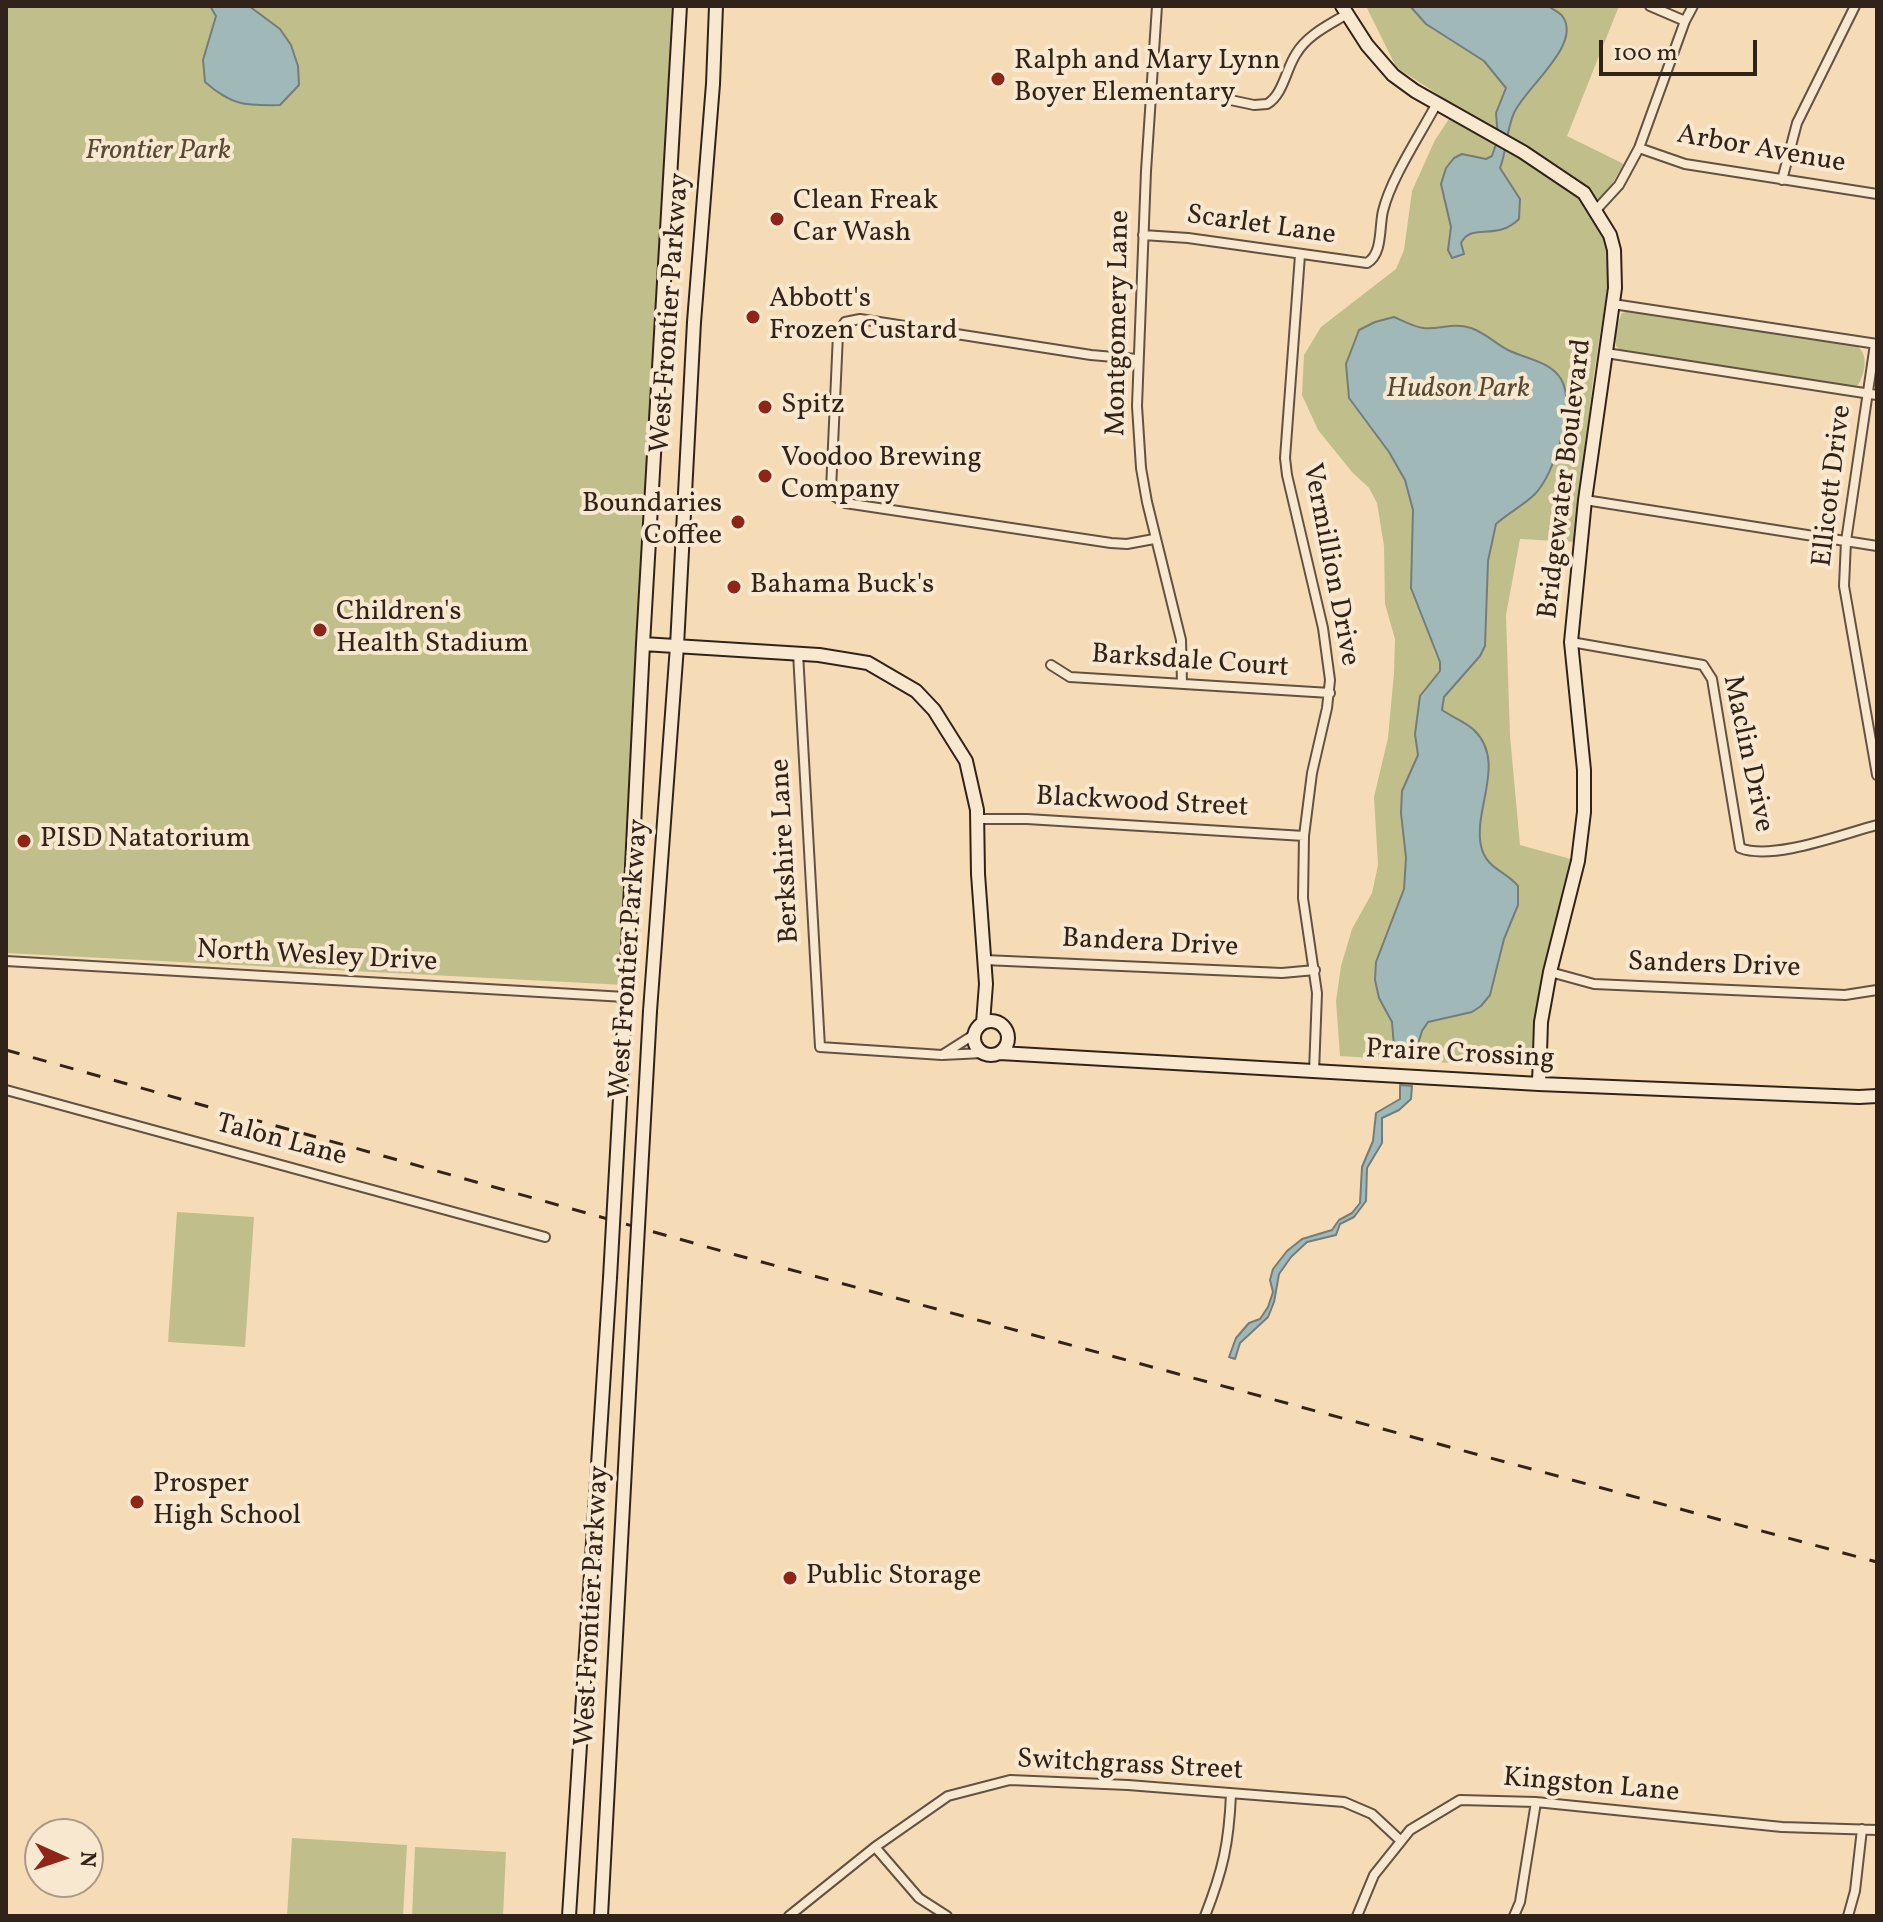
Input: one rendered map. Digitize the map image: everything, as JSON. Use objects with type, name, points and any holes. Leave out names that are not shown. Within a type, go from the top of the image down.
[{"type":"street","name":"West Frontier Parkway","points":[[569,1916],[610,1278],[680,6]]},
{"type":"street","name":"West Frontier Parkway","points":[[601,1916],[650,1011],[677,646],[694,322],[713,84],[716,6]]},
{"type":"street","name":"Montgomery Lane","points":[[1157,6],[1137,359],[1141,468],[1154,539],[1181,640],[1182,684]]},
{"type":"street","points":[[1650,6],[1685,21]]},
{"type":"street","points":[[1596,210],[1619,185],[1639,148],[1693,6]]},
{"type":"street","points":[[1782,180],[1797,123],[1855,6]]},
{"type":"street","points":[[1151,95],[1221,98],[1254,105],[1267,104],[1276,96],[1301,47],[1345,10]]},
{"type":"street","name":"Bridgewater Boulevard","points":[[1345,10],[1367,45],[1393,75],[1523,152],[1584,193],[1610,235],[1614,250],[1613,304],[1585,500],[1571,642],[1584,770],[1584,812],[1578,861],[1550,972],[1541,1022],[1539,1084]]},
{"type":"street","name":"Scarlet Lane","points":[[1143,235],[1188,238],[1360,263],[1372,261],[1389,194],[1437,103]]},
{"type":"street","name":"Arbor Avenue","points":[[1639,148],[1685,164],[1877,194]]},
{"type":"street","name":"Vermillion Drive","points":[[1300,255],[1285,458],[1290,496],[1323,628],[1330,693],[1312,773],[1304,836],[1303,898],[1317,993],[1314,1072]]},
{"type":"street","points":[[1613,304],[1876,344]]},
{"type":"street","points":[[1137,359],[1091,355],[860,319],[845,322],[838,334],[830,482],[834,496],[845,503],[1111,543],[1127,544],[1154,539]]},
{"type":"street","name":"Ellicott Drive","points":[[1876,344],[1872,394],[1846,541],[1844,586],[1877,775]]},
{"type":"street","points":[[1606,353],[1872,394]]},
{"type":"street","points":[[1585,500],[1877,546]]},
{"type":"street","name":"Maclin Drive","points":[[1571,642],[1703,665],[1712,679],[1740,848],[1751,852],[1776,851],[1877,825]]},
{"type":"street","points":[[643,644],[798,653],[868,663],[916,691],[944,723],[966,761],[977,819],[986,984],[983,1023],[975,1034],[942,1055]]},
{"type":"street","name":"Berkshire Lane","points":[[798,653],[820,1047],[942,1055]]},
{"type":"street","name":"Barksdale Court","points":[[1051,665],[1070,677],[1330,693]]},
{"type":"street","name":"Blackwood Street","points":[[977,819],[1027,819],[1304,836]]},
{"type":"street","name":"Bandera Drive","points":[[984,960],[1282,973],[1315,970]]},
{"type":"street","name":"North Wesley Drive","points":[[6,961],[625,1002]]},
{"type":"street","name":"Sanders Drive","points":[[1550,972],[1594,984],[1845,995],[1877,990]]},
{"type":"street","points":[[942,1055],[1000,1053],[1008,1039],[986,984]]},
{"type":"street","points":[[983,1023],[1000,1024]]},
{"type":"street","points":[[975,1034],[975,1045],[983,1053]]},
{"type":"street","name":"Praire Crossing","points":[[1008,1039],[1041,1055]]},
{"type":"street","name":"Praire Crossing","points":[[1000,1053],[1539,1084],[1877,1096]]},
{"type":"street","name":"Talon Lane","points":[[6,1090],[545,1237]]},
{"type":"street","name":"Switchgrass Street","points":[[789,1916],[875,1847],[948,1796],[1010,1780],[1128,1785],[1344,1802],[1372,1814],[1401,1841]]},
{"type":"street","points":[[1205,1916],[1229,1841],[1231,1794]]},
{"type":"street","name":"Kingston Lane","points":[[1357,1916],[1374,1875],[1410,1830],[1460,1800],[1536,1802],[1782,1827],[1877,1830]]},
{"type":"street","points":[[1514,1916],[1520,1902],[1536,1802]]},
{"type":"street","points":[[1848,1916],[1855,1891],[1862,1829]]},
{"type":"street","points":[[875,1847],[919,1898],[947,1916]]},
{"type":"green space","name":"Frontier Park","points":[[6,6],[677,6],[624,985],[6,953]]},
{"type":"green space","name":"Hudson Park","points":[[1366,6],[1619,6],[1567,136],[1624,164],[1607,192],[1592,205],[1606,242],[1608,284],[1593,379],[1576,542],[1520,539],[1506,615],[1510,736],[1520,845],[1578,861],[1538,1000],[1532,1068],[1340,1056],[1336,1001],[1341,966],[1352,929],[1372,893],[1378,865],[1374,797],[1388,738],[1395,639],[1385,604],[1384,546],[1377,503],[1369,488],[1318,430],[1302,395],[1304,355],[1321,327],[1396,269],[1404,250],[1412,191],[1435,140],[1457,107],[1396,67]]},
{"type":"green space","points":[[1628,311],[1857,346],[1863,354],[1864,370],[1858,385],[1852,387],[1622,352],[1616,346],[1617,329],[1622,313]]},
{"type":"green space","points":[[177,1212],[254,1217],[245,1347],[168,1342]]},
{"type":"green space","points":[[292,1838],[407,1845],[403,1916],[287,1916]]},
{"type":"green space","points":[[415,1847],[506,1852],[503,1916],[412,1916]]},
{"type":"water","points":[[210,6],[249,6],[280,29],[291,45],[298,66],[299,85],[280,105],[231,100],[205,82],[203,60],[216,16]]},
{"type":"water","points":[[1410,6],[1548,6],[1562,16],[1567,28],[1558,53],[1520,103],[1509,127],[1500,168],[1520,199],[1519,219],[1502,230],[1478,232],[1465,237],[1461,243],[1464,254],[1452,258],[1448,250],[1451,227],[1441,184],[1446,168],[1462,154],[1486,159],[1492,156],[1498,138],[1496,113],[1506,88],[1484,61],[1426,24]]},
{"type":"water","points":[[1394,317],[1423,328],[1471,328],[1508,350],[1544,364],[1561,379],[1566,405],[1556,456],[1542,485],[1531,498],[1496,524],[1488,561],[1485,646],[1444,697],[1442,710],[1471,727],[1483,743],[1489,771],[1481,817],[1481,846],[1487,860],[1518,886],[1518,905],[1504,939],[1490,995],[1472,1012],[1428,1022],[1417,1047],[1394,1046],[1392,1022],[1379,998],[1375,980],[1376,962],[1404,889],[1406,858],[1402,791],[1418,755],[1415,734],[1420,696],[1440,671],[1440,662],[1411,588],[1413,510],[1405,480],[1389,452],[1349,398],[1346,364],[1359,330]]},
{"type":"water","points":[[1400,1085],[1412,1086],[1411,1099],[1399,1110],[1382,1118],[1382,1143],[1367,1168],[1366,1201],[1354,1217],[1340,1224],[1336,1235],[1307,1242],[1291,1257],[1279,1274],[1268,1317],[1240,1343],[1235,1359],[1229,1357],[1236,1338],[1249,1323],[1260,1319],[1268,1307],[1273,1292],[1270,1280],[1273,1269],[1287,1251],[1302,1239],[1332,1230],[1360,1203],[1362,1167],[1373,1141],[1376,1113],[1400,1099]]},
{"type":"railway","points":[[6,1050],[736,1255],[1877,1562]]},
{"type":"place","name":"Ralph and Mary Lynn Boyer Elementary","points":[[998,79]]},
{"type":"place","name":"Clean Freak Car Wash","points":[[777,219]]},
{"type":"place","name":"Abbott's Frozen Custard","points":[[753,317]]},
{"type":"place","name":"Spitz","points":[[765,407]]},
{"type":"place","name":"Voodoo Brewing Company","points":[[765,476]]},
{"type":"place","name":"Boundaries Coffee","points":[[738,522]]},
{"type":"place","name":"Bahama Buck's","points":[[734,587]]},
{"type":"place","name":"Children's Health Stadium","points":[[320,630]]},
{"type":"place","name":"PISD Natatorium","points":[[24,841]]},
{"type":"place","name":"Prosper High School","points":[[137,1502]]},
{"type":"place","name":"Public Storage","points":[[790,1578]]}]
